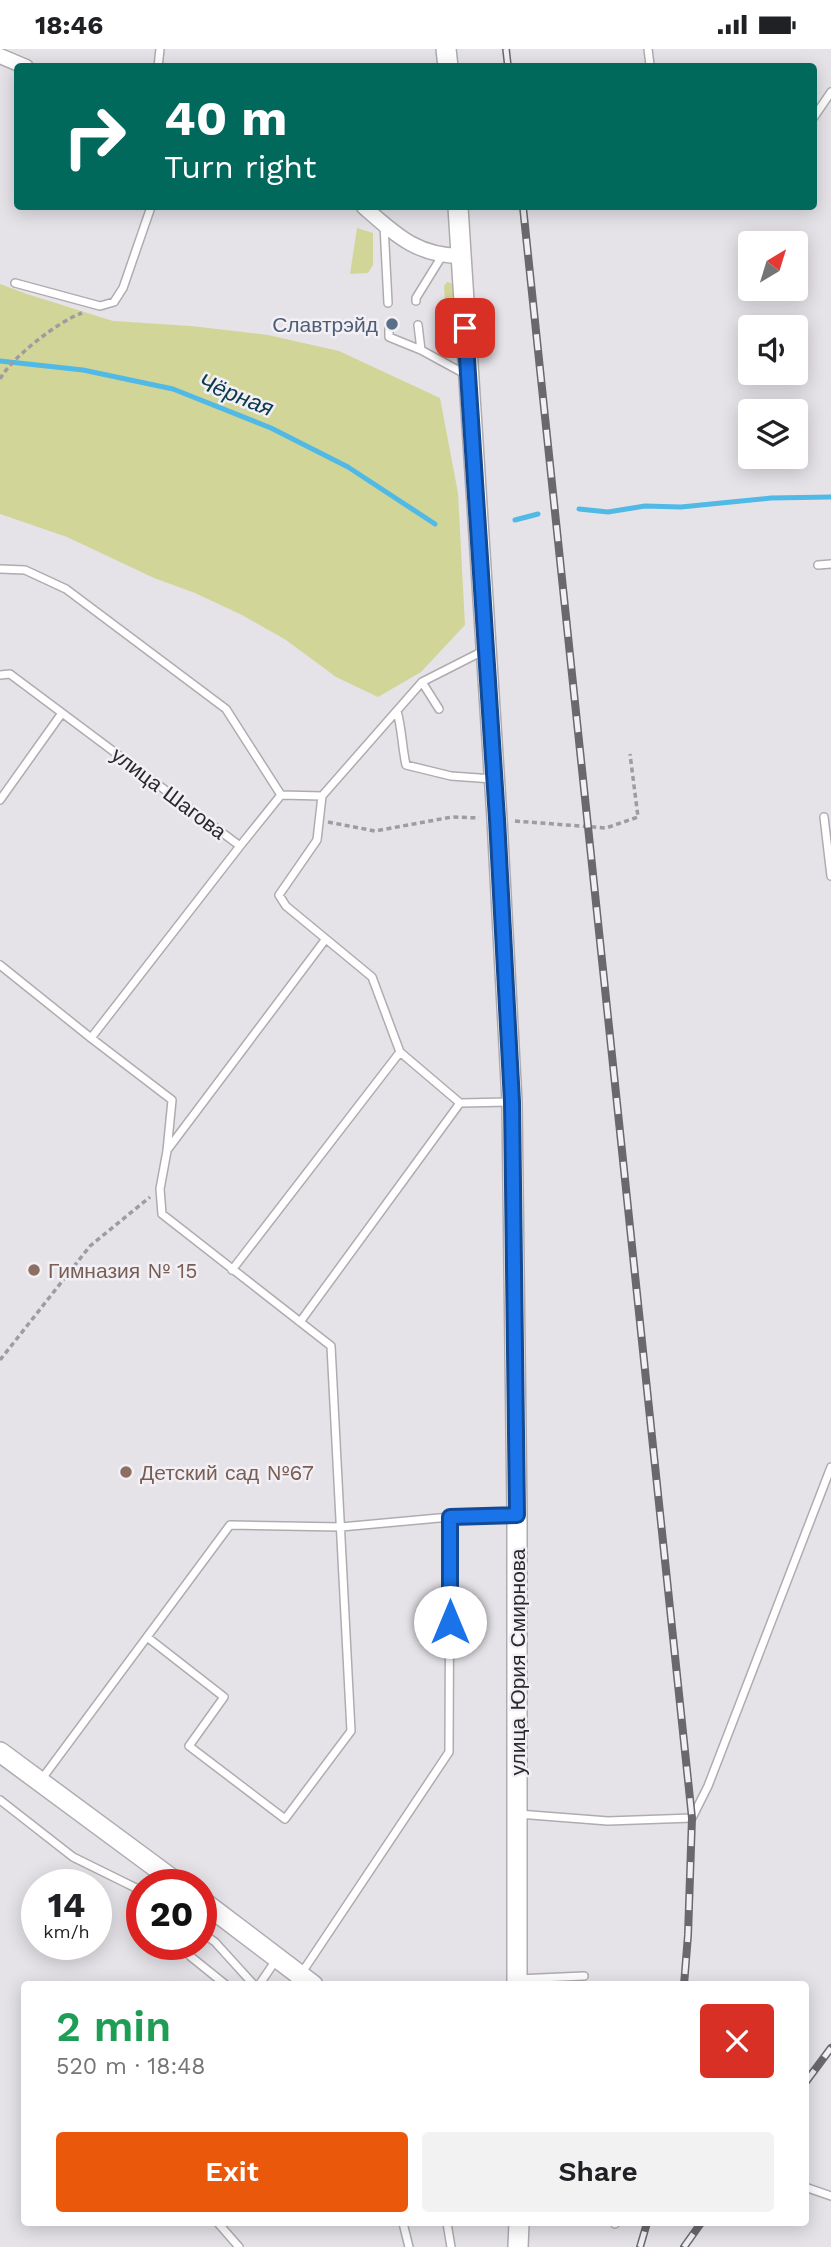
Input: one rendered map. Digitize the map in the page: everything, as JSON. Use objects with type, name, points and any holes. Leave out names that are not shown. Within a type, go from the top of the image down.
[{"type":"main road","name":"улица Юрия Смирнова","points":[[458,210],[452,256],[468,376],[495,779],[512,1102],[517,1515],[517,1981]]},
{"type":"main road","points":[[0,1752],[158,1869]]},
{"type":"main road","points":[[217,1912],[306,1979]]},
{"type":"street","points":[[0,56],[17,63]]},
{"type":"street","points":[[368,210],[404,241],[452,256]]},
{"type":"lane","points":[[817,113],[831,92]]},
{"type":"lane","points":[[15,283],[100,306],[114,302],[123,288],[150,210]]},
{"type":"lane","points":[[384,224],[388,303]]},
{"type":"lane","points":[[416,301],[416,297],[452,256]]},
{"type":"lane","points":[[418,325],[421,350]]},
{"type":"lane","points":[[389,327],[389,337],[421,350],[468,376]]},
{"type":"lane","points":[[818,565],[831,565]]},
{"type":"lane","points":[[0,569],[24,570],[66,589],[226,709],[281,795],[322,796]]},
{"type":"lane","points":[[486,650],[422,683],[322,796],[317,840],[279,895],[286,906],[372,977],[400,1052],[460,1103],[512,1102]]},
{"type":"lane","name":"улица Шагова","points":[[0,675],[10,674],[240,845],[281,795]]},
{"type":"lane","points":[[422,683],[439,709]]},
{"type":"lane","points":[[397,711],[406,765],[451,776],[495,779]]},
{"type":"lane","points":[[0,800],[62,713]]},
{"type":"lane","points":[[824,817],[831,876]]},
{"type":"lane","points":[[91,1038],[240,845]]},
{"type":"lane","points":[[167,1151],[325,940]]},
{"type":"lane","points":[[0,965],[172,1100],[160,1189],[162,1214],[331,1346],[351,1731],[285,1819],[189,1747],[224,1697],[147,1636]]},
{"type":"lane","points":[[232,1270],[400,1052]]},
{"type":"lane","points":[[300,1322],[460,1103]]},
{"type":"lane","points":[[518,1814],[608,1821],[692,1818],[708,1786],[831,1467]]},
{"type":"lane","points":[[40,1781],[230,1525],[341,1527],[450,1517],[517,1515]]},
{"type":"lane","points":[[306,1979],[449,1752],[450,1517]]},
{"type":"lane","points":[[0,1800],[73,1857],[126,1883]]},
{"type":"lane","points":[[217,1943],[253,1981]]},
{"type":"lane","points":[[260,1981],[279,1957]]},
{"type":"lane","points":[[195,1960],[221,1981]]},
{"type":"lane","points":[[528,1981],[584,1976]]},
{"type":"lane","points":[[809,2188],[831,2196]]},
{"type":"lane","points":[[221,2226],[239,2247]]},
{"type":"lane","points":[[404,2226],[409,2247]]},
{"type":"lane","points":[[448,2226],[452,2247]]},
{"type":"path","points":[[0,379],[19,356],[71,317],[100,306]]},
{"type":"path","points":[[0,1360],[90,1246],[160,1189]]},
{"type":"green space","points":[[357,228],[373,233],[373,265],[368,273],[350,274]]},
{"type":"green space","points":[[447,282],[455,288],[458,348],[454,350],[448,348],[444,286]]},
{"type":"green space","points":[[0,284],[113,321],[268,335],[339,351],[440,398],[458,493],[465,625],[421,672],[378,697],[336,677],[286,640],[242,615],[67,537],[0,514]]},
{"type":"waterway","name":"Чёрная","points":[[0,361],[83,370],[173,389],[271,428],[348,467],[435,524]]},
{"type":"waterway","name":"Чёрная","points":[[579,509],[608,512],[645,506],[681,507],[771,498],[831,497]]},
{"type":"waterway","name":"Чёрная","points":[[515,520],[538,514]]},
{"type":"railway","points":[[506,49],[508,63]]},
{"type":"railway","points":[[523,210],[692,1818],[684,1981]]},
{"type":"railway","points":[[809,2078],[831,2048]]},
{"type":"railway","points":[[640,2247],[646,2226]]},
{"type":"railway","points":[[684,2247],[699,2226]]},
{"type":"place","name":"Славтрэйд","points":[[392,324]]},
{"type":"place","name":"Гимназия № 15","points":[[34,1270]]},
{"type":"place","name":"Детский сад №67","points":[[126,1472]]},
{"type":"route","points":[[450,1622],[450,1517],[517,1515],[512,1102],[497,819],[465,328]]}]
